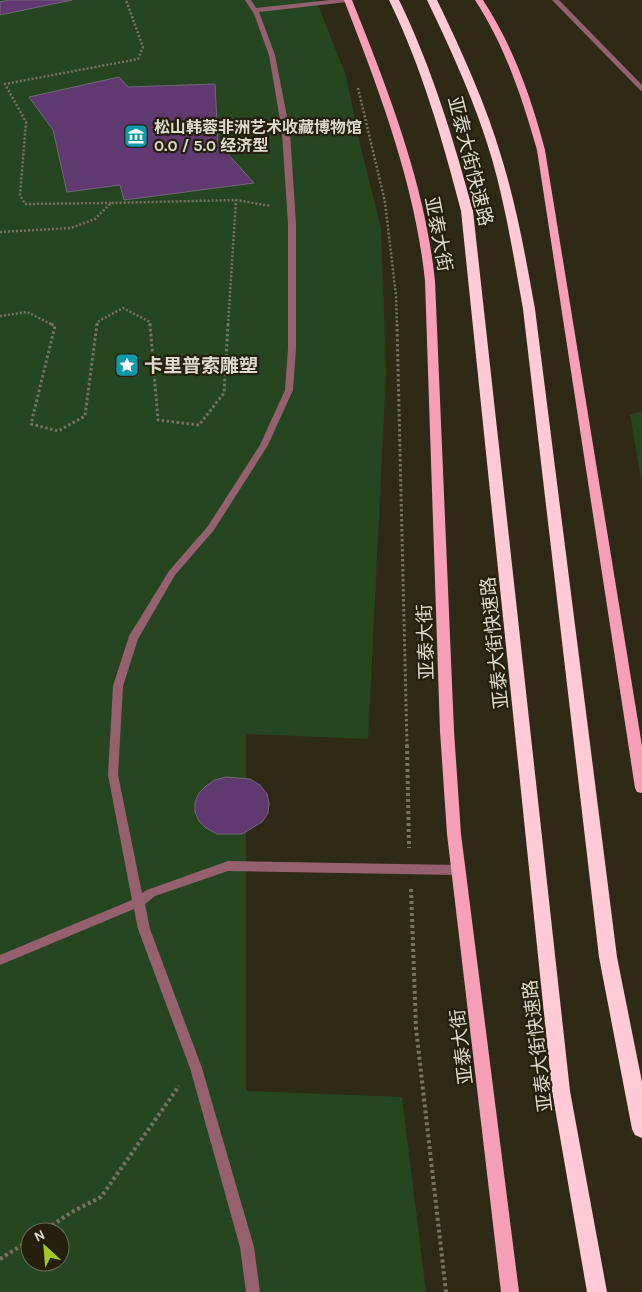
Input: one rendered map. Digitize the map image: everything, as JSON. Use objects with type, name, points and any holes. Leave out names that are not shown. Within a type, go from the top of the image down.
[{"type":"highway","name":"亚泰大街快速路","points":[[394,0],[424,62],[467,212],[535,833],[561,1091],[597,1292]]},
{"type":"highway","name":"亚泰大街快速路","points":[[432,0],[452,40],[476,98],[497,158],[514,227],[529,309],[608,957],[642,1129]]},
{"type":"main road","name":"亚泰大街","points":[[348,0],[380,81],[426,242],[430,291],[447,730],[458,870],[510,1292]]},
{"type":"main road","points":[[479,0],[510,56],[525,93],[541,150],[642,788]]},
{"type":"lane","points":[[248,0],[255,10],[272,55],[286,132],[291,209],[292,349],[288,390],[264,445],[211,528],[172,573],[133,639],[118,686],[113,775],[144,929],[195,1064],[247,1247],[253,1292]]},
{"type":"lane","points":[[255,10],[348,0]]},
{"type":"lane","points":[[555,0],[642,90]]},
{"type":"lane","points":[[0,960],[139,902],[151,892],[228,866],[458,870]]},
{"type":"path","points":[[126,0],[143,46],[138,59],[5,84],[26,122],[20,196],[25,204],[111,204],[236,200],[291,209]]},
{"type":"path","points":[[356,82],[386,202],[396,296],[410,870],[416,1028],[446,1292]]},
{"type":"path","points":[[0,316],[27,312],[55,326],[31,424],[58,431],[84,416],[97,322],[123,308],[150,322],[158,420],[199,424],[224,393],[236,200]]},
{"type":"path","points":[[0,232],[71,228],[95,219],[111,204]]},
{"type":"path","points":[[57,1222],[101,1197],[195,1064]]},
{"type":"path","points":[[0,1259],[20,1246]]},
{"type":"green space","points":[[0,0],[316,0],[346,76],[361,149],[381,228],[386,374],[368,739],[246,734],[246,1091],[402,1097],[426,1292],[0,1292]]},
{"type":"green space","points":[[642,411],[642,485],[630,415]]},
{"type":"building","points":[[9,0],[72,0],[0,15],[0,2]]},
{"type":"building","name":"松山韩蓉非洲艺术收藏博物馆 0.0 / 5.0 经济型","points":[[119,77],[128,87],[215,84],[218,143],[254,183],[124,200],[120,185],[67,192],[53,130],[29,97]]},
{"type":"building","points":[[226,777],[250,779],[260,785],[267,794],[269,803],[268,813],[262,822],[242,834],[217,834],[206,828],[199,821],[195,812],[195,802],[199,793],[215,780]]},
{"type":"place","name":"松山韩蓉非洲艺术收藏博物馆 0.0 / 5.0 经济型","points":[[136,136]]},
{"type":"place","name":"卡里普索雕塑","points":[[127,365]]}]
